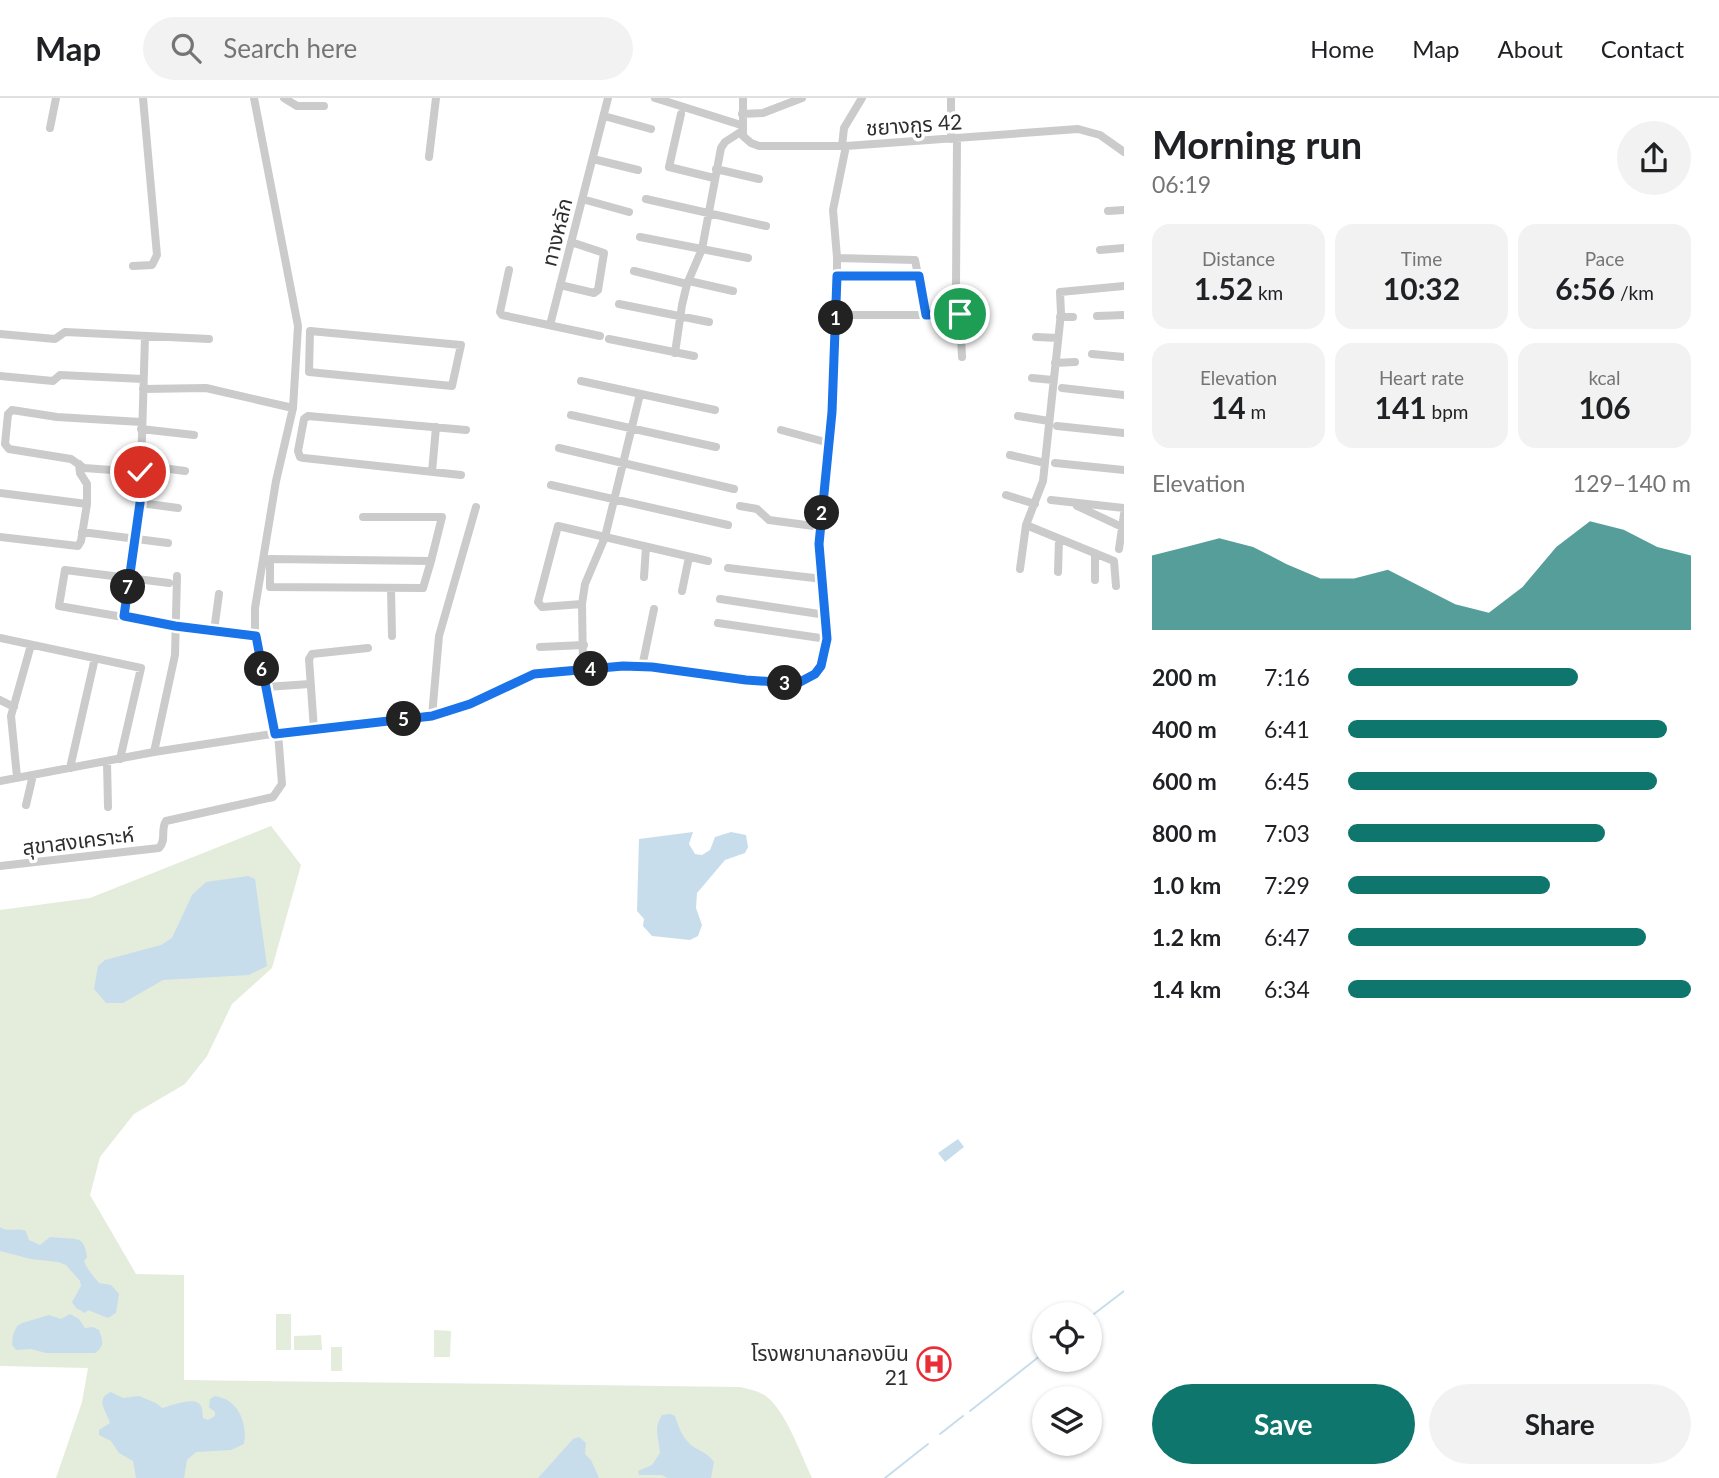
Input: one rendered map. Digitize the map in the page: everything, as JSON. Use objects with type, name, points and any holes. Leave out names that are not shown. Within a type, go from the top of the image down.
[{"type":"street","points":[[50,128],[56,98]]},
{"type":"street","points":[[133,266],[152,265],[157,255],[142,98]]},
{"type":"street","points":[[254,98],[298,326],[293,408],[276,481],[255,608],[256,636],[276,733]]},
{"type":"street","points":[[284,98],[297,106],[324,106]]},
{"type":"street","points":[[429,157],[436,98]]},
{"type":"street","name":"ทางหลัก","points":[[550,325],[608,98]]},
{"type":"street","name":"ชยางกูร 42","points":[[655,98],[741,128],[746,141],[759,146],[844,146],[1078,129],[1101,135],[1124,152]]},
{"type":"street","points":[[674,353],[688,283],[702,249],[721,148],[741,128],[743,98]]},
{"type":"street","points":[[742,114],[762,113],[802,98]]},
{"type":"street","points":[[0,781],[154,752],[276,733],[432,716],[470,704],[534,674],[623,666],[746,680],[800,682],[815,674],[821,666],[827,639],[819,544],[832,412],[837,276],[833,210],[845,128],[862,98]]},
{"type":"street","points":[[951,98],[957,290],[962,357]]},
{"type":"street","points":[[681,114],[669,167],[759,179]]},
{"type":"street","points":[[604,116],[651,129]]},
{"type":"street","points":[[593,159],[638,170]]},
{"type":"street","points":[[582,199],[629,212]]},
{"type":"street","points":[[646,199],[766,226]]},
{"type":"street","points":[[1108,211],[1124,210]]},
{"type":"street","points":[[640,237],[748,258]]},
{"type":"street","points":[[560,285],[594,293],[598,290],[604,253],[571,243]]},
{"type":"street","points":[[1100,250],[1124,248]]},
{"type":"street","points":[[837,258],[915,260],[926,315]]},
{"type":"street","points":[[858,259],[858,276]]},
{"type":"street","points":[[509,270],[500,314],[695,356]]},
{"type":"street","points":[[634,271],[733,291]]},
{"type":"street","points":[[837,276],[919,276]]},
{"type":"street","points":[[1020,569],[1026,525],[1035,504],[1045,463],[1060,317],[1060,292],[1124,286]]},
{"type":"street","points":[[620,304],[709,322]]},
{"type":"street","points":[[843,315],[960,314]]},
{"type":"street","points":[[1097,316],[1124,315]]},
{"type":"street","points":[[1060,317],[1073,317]]},
{"type":"street","points":[[310,331],[461,345],[452,386],[309,372],[310,352],[310,331]]},
{"type":"street","points":[[0,334],[55,339],[65,332],[209,339]]},
{"type":"street","points":[[124,616],[140,503],[145,337]]},
{"type":"street","points":[[1036,337],[1058,338]]},
{"type":"street","points":[[298,351],[310,352]]},
{"type":"street","points":[[1091,354],[1124,357]]},
{"type":"street","points":[[1055,363],[1075,362]]},
{"type":"street","points":[[0,376],[53,381],[60,375],[142,379]]},
{"type":"street","points":[[1032,378],[1053,380]]},
{"type":"street","points":[[581,381],[715,410]]},
{"type":"street","points":[[143,389],[206,388],[293,408]]},
{"type":"street","points":[[1062,388],[1124,395]]},
{"type":"street","points":[[583,670],[582,604],[585,584],[605,537],[640,394]]},
{"type":"street","points":[[185,471],[84,468],[71,459],[9,449],[5,444],[10,411],[194,435]]},
{"type":"street","points":[[570,415],[716,446]]},
{"type":"street","points":[[461,475],[304,458],[299,454],[300,440],[304,419],[308,416],[466,430]]},
{"type":"street","points":[[1018,416],[1049,421]]},
{"type":"street","points":[[1058,426],[1124,433]]},
{"type":"street","points":[[432,472],[436,427]]},
{"type":"street","points":[[782,430],[829,443]]},
{"type":"street","points":[[287,438],[300,440]]},
{"type":"street","points":[[559,448],[734,489]]},
{"type":"street","points":[[1010,455],[1045,463]]},
{"type":"street","points":[[1055,463],[1124,470]]},
{"type":"street","points":[[0,537],[78,546],[87,504],[87,484],[79,464]]},
{"type":"street","points":[[551,485],[729,525]]},
{"type":"street","points":[[0,493],[87,504]]},
{"type":"street","points":[[1006,495],[1035,504]]},
{"type":"street","points":[[1051,500],[1124,508]]},
{"type":"street","points":[[1069,502],[1122,527]]},
{"type":"street","points":[[140,503],[178,508]]},
{"type":"street","points":[[740,506],[757,509],[769,520],[821,527]]},
{"type":"street","points":[[432,716],[439,636],[476,507]]},
{"type":"street","points":[[1119,549],[1124,514]]},
{"type":"street","points":[[363,517],[442,517],[431,561],[423,588],[270,587],[270,559],[431,561]]},
{"type":"street","points":[[1026,525],[1114,561],[1116,586]]},
{"type":"street","points":[[582,604],[542,607],[538,602],[558,526],[708,561]]},
{"type":"street","points":[[82,532],[168,544]]},
{"type":"street","points":[[1058,572],[1059,539]]},
{"type":"street","points":[[644,577],[646,547]]},
{"type":"street","points":[[1095,553],[1095,580]]},
{"type":"street","points":[[682,591],[689,557]]},
{"type":"street","points":[[728,568],[823,579]]},
{"type":"street","points":[[169,583],[65,570],[59,606],[175,626],[256,636]]},
{"type":"street","points":[[260,575],[270,575]]},
{"type":"street","points":[[154,752],[175,655],[177,576]]},
{"type":"street","points":[[391,588],[392,636]]},
{"type":"street","points":[[214,631],[219,594]]},
{"type":"street","points":[[720,599],[826,615]]},
{"type":"street","points":[[642,667],[654,609]]},
{"type":"street","points":[[718,623],[827,639]]},
{"type":"street","points":[[0,638],[141,668],[120,759]]},
{"type":"street","points":[[18,777],[11,716],[31,645]]},
{"type":"street","points":[[540,647],[584,645]]},
{"type":"street","points":[[314,730],[309,659],[312,654],[368,648]]},
{"type":"street","points":[[71,768],[96,658]]},
{"type":"street","points":[[266,687],[310,684]]},
{"type":"street","points":[[0,700],[14,707]]},
{"type":"street","name":"สุขาสงเคราะห์","points":[[0,866],[159,848],[164,841],[163,828],[166,821],[273,797],[282,784],[276,733]]},
{"type":"street","points":[[107,762],[108,807]]},
{"type":"street","points":[[26,805],[33,775]]},
{"type":"green space","points":[[271,826],[301,865],[272,968],[232,1004],[207,1056],[185,1084],[134,1114],[100,1157],[90,1195],[136,1274],[184,1275],[184,1380],[740,1387],[760,1393],[773,1403],[786,1422],[812,1478],[56,1478],[82,1402],[88,1368],[0,1366],[0,910],[90,898]]},
{"type":"green space","points":[[276,1314],[291,1314],[291,1350],[276,1350]]},
{"type":"green space","points":[[434,1330],[451,1331],[450,1357],[434,1357]]},
{"type":"green space","points":[[321,1335],[322,1350],[294,1350],[294,1336]]},
{"type":"green space","points":[[331,1347],[342,1347],[342,1371],[331,1371]]},
{"type":"water","points":[[693,832],[689,844],[695,854],[702,855],[710,850],[715,837],[731,832],[746,835],[748,847],[745,853],[725,860],[697,893],[696,908],[702,925],[698,936],[690,940],[652,936],[643,926],[644,919],[637,911],[639,839]]},
{"type":"water","points":[[248,876],[255,879],[267,966],[249,975],[163,980],[123,1003],[106,1003],[94,989],[98,966],[105,960],[161,945],[172,938],[192,895],[206,882]]},
{"type":"water","points":[[958,1139],[964,1147],[945,1162],[938,1153]]},
{"type":"water","points":[[0,1227],[26,1231],[29,1240],[40,1245],[50,1237],[80,1240],[87,1257],[84,1261],[86,1267],[99,1283],[111,1285],[119,1294],[116,1313],[108,1318],[76,1308],[72,1302],[81,1286],[80,1281],[66,1265],[0,1251]]},
{"type":"water","points":[[70,1314],[79,1319],[85,1328],[93,1327],[99,1330],[102,1343],[95,1353],[46,1353],[31,1349],[16,1350],[12,1345],[17,1326],[22,1323],[49,1315],[61,1319]]},
{"type":"water","points":[[111,1392],[123,1398],[139,1396],[162,1408],[194,1401],[201,1406],[203,1418],[208,1420],[215,1416],[215,1412],[209,1407],[210,1399],[215,1396],[223,1398],[240,1413],[244,1444],[231,1450],[196,1452],[187,1460],[184,1478],[136,1478],[133,1461],[119,1453],[111,1441],[99,1435],[99,1430],[110,1423],[102,1402]]},
{"type":"water","points":[[662,1415],[675,1416],[680,1431],[689,1443],[714,1462],[711,1478],[639,1475],[638,1471],[652,1465],[660,1453],[658,1425]]},
{"type":"water","points":[[579,1437],[586,1443],[585,1454],[591,1460],[599,1478],[538,1478],[573,1439]]},
{"type":"waterway","points":[[1102,1308],[1124,1291]]},
{"type":"waterway","points":[[970,1411],[1032,1362]]},
{"type":"waterway","points":[[940,1434],[963,1416]]},
{"type":"waterway","points":[[885,1478],[928,1444]]},
{"type":"place","name":"โรงพยาบาลกองบิน 21","points":[[934,1364]]},
{"type":"route","points":[[140,472],[136,539],[124,616],[175,626],[256,636],[275,734],[432,716],[470,704],[534,674],[623,666],[652,667],[746,680],[800,682],[815,674],[821,666],[827,639],[819,544],[832,412],[837,276],[919,276],[926,315],[960,314]]}]
